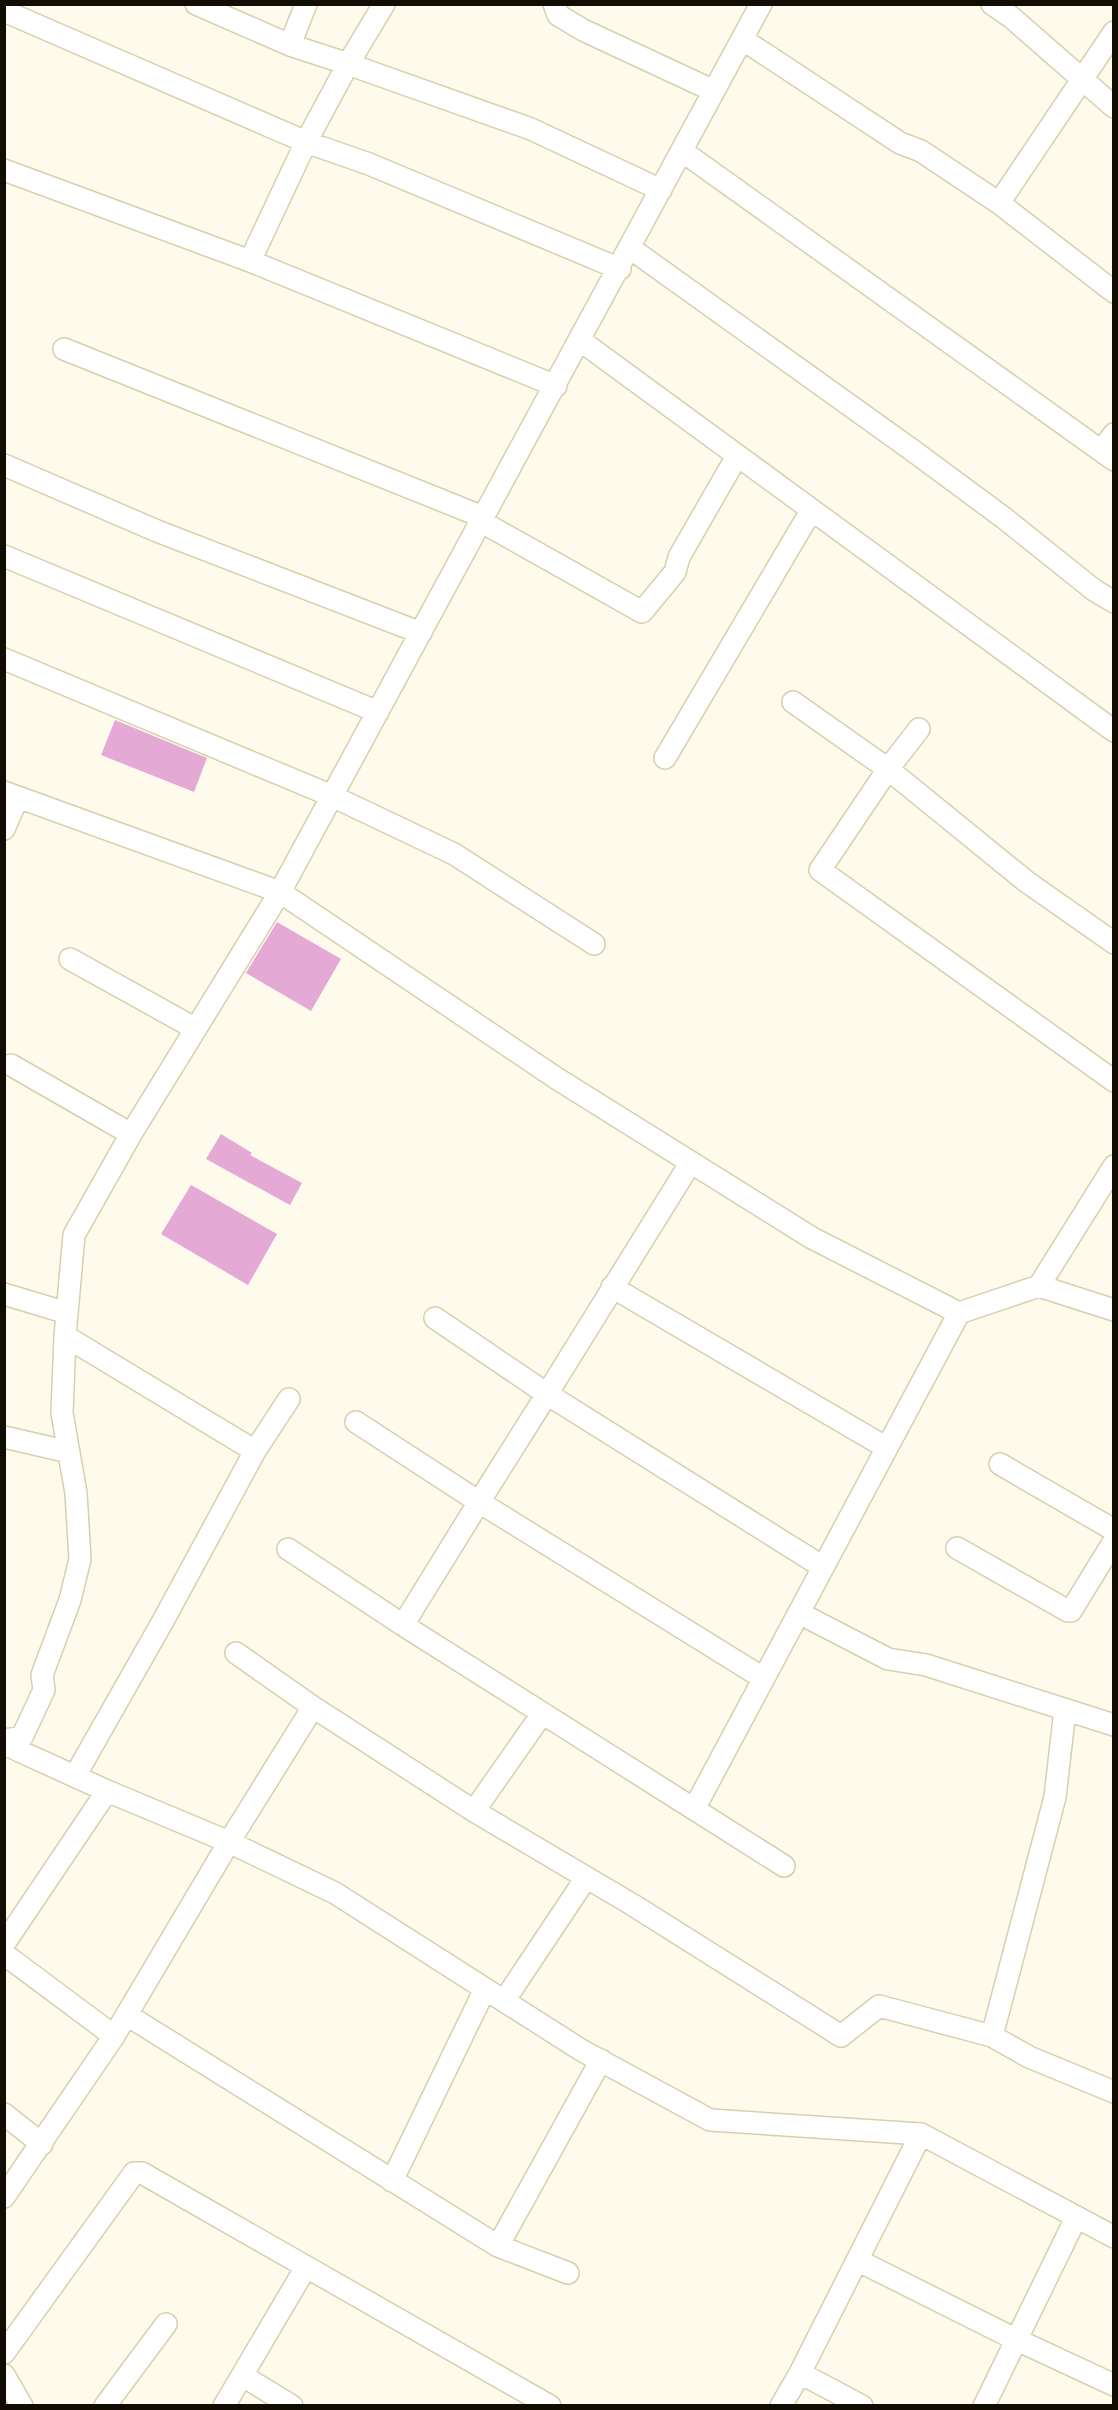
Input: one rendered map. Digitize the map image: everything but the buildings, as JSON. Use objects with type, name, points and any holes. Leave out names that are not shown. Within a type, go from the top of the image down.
[{"type":"street","points":[[196,4],[290,45],[531,129],[661,190]]},
{"type":"street","points":[[290,45],[306,4]]},
{"type":"street","points":[[250,261],[306,142],[348,64],[384,4]]},
{"type":"street","points":[[554,4],[558,15],[583,30],[714,92]]},
{"type":"street","points":[[4,1742],[22,1737],[44,1690],[42,1675],[70,1600],[80,1559],[76,1493],[62,1413],[65,1336],[74,1235],[131,1134],[279,892],[620,269],[761,4]]},
{"type":"street","points":[[992,4],[1011,17],[1113,107]]},
{"type":"street","points":[[4,11],[306,142],[369,165],[620,269]]},
{"type":"street","points":[[999,203],[1113,32]]},
{"type":"street","points":[[742,39],[900,143],[921,151],[999,203],[1113,292]]},
{"type":"street","points":[[682,151],[1110,448]]},
{"type":"street","points":[[4,170],[250,261],[556,386]]},
{"type":"street","points":[[630,248],[921,456],[1004,518],[1094,590],[1113,602]]},
{"type":"street","points":[[581,340],[1113,731]]},
{"type":"street","points":[[64,349],[473,513],[482,522],[642,612],[675,572],[678,557],[737,456]]},
{"type":"street","points":[[4,465],[157,531],[421,633]]},
{"type":"street","points":[[665,758],[811,511]]},
{"type":"street","points":[[4,556],[378,712]]},
{"type":"street","points":[[4,659],[332,796],[454,854],[594,944]]},
{"type":"street","points":[[793,702],[888,769],[1027,882],[1113,943]]},
{"type":"street","points":[[919,729],[888,769],[820,870],[1113,1081]]},
{"type":"street","points":[[4,829],[11,794],[279,892],[556,1078],[812,1238],[959,1313]]},
{"type":"street","points":[[70,959],[196,1029]]},
{"type":"street","points":[[11,1065],[131,1134]]},
{"type":"street","points":[[403,1625],[691,1162]]},
{"type":"street","points":[[1039,1286],[1113,1166]]},
{"type":"street","points":[[694,1809],[959,1313],[1039,1286],[1113,1310]]},
{"type":"street","points":[[612,1287],[887,1448]]},
{"type":"street","points":[[4,1294],[67,1313]]},
{"type":"street","points":[[435,1318],[547,1394],[823,1567]]},
{"type":"street","points":[[65,1336],[255,1451]]},
{"type":"street","points":[[75,1776],[169,1611],[255,1451],[289,1399]]},
{"type":"street","points":[[356,1422],[479,1502],[763,1678]]},
{"type":"street","points":[[4,1437],[69,1452]]},
{"type":"street","points":[[1000,1464],[1113,1530]]},
{"type":"street","points":[[957,1548],[1071,1611],[1113,1541]]},
{"type":"street","points":[[288,1549],[542,1714],[784,1866]]},
{"type":"street","points":[[799,1612],[888,1659],[926,1665],[1113,1725]]},
{"type":"street","points":[[236,1653],[313,1707],[474,1812],[586,1878],[841,2036],[879,2006],[992,2036],[1029,2057],[1113,2092]]},
{"type":"street","points":[[4,2197],[114,2036],[229,1842],[313,1707]]},
{"type":"street","points":[[992,2036],[1055,1797],[1065,1710]]},
{"type":"street","points":[[474,1812],[542,1714]]},
{"type":"street","points":[[4,1742],[107,1791],[229,1842],[335,1893],[601,2060],[710,2120],[921,2134],[1113,2237]]},
{"type":"street","points":[[4,1944],[107,1791]]},
{"type":"street","points":[[504,2001],[586,1878]]},
{"type":"street","points":[[4,1954],[114,2036]]},
{"type":"street","points":[[392,2181],[485,1989]]},
{"type":"street","points":[[127,2015],[498,2246],[568,2273]]},
{"type":"street","points":[[498,2246],[601,2060]]},
{"type":"street","points":[[4,2114],[42,2144]]},
{"type":"street","points":[[781,2406],[921,2134]]},
{"type":"street","points":[[4,2353],[134,2173],[142,2173],[550,2406]]},
{"type":"street","points":[[984,2406],[1076,2218]]},
{"type":"street","points":[[857,2260],[1113,2385]]},
{"type":"street","points":[[224,2406],[306,2267]]},
{"type":"street","points":[[105,2406],[166,2324]]},
{"type":"street","points":[[800,2373],[862,2406]]},
{"type":"street","points":[[4,2375],[23,2405]]},
{"type":"street","points":[[243,2376],[292,2406]]}]
